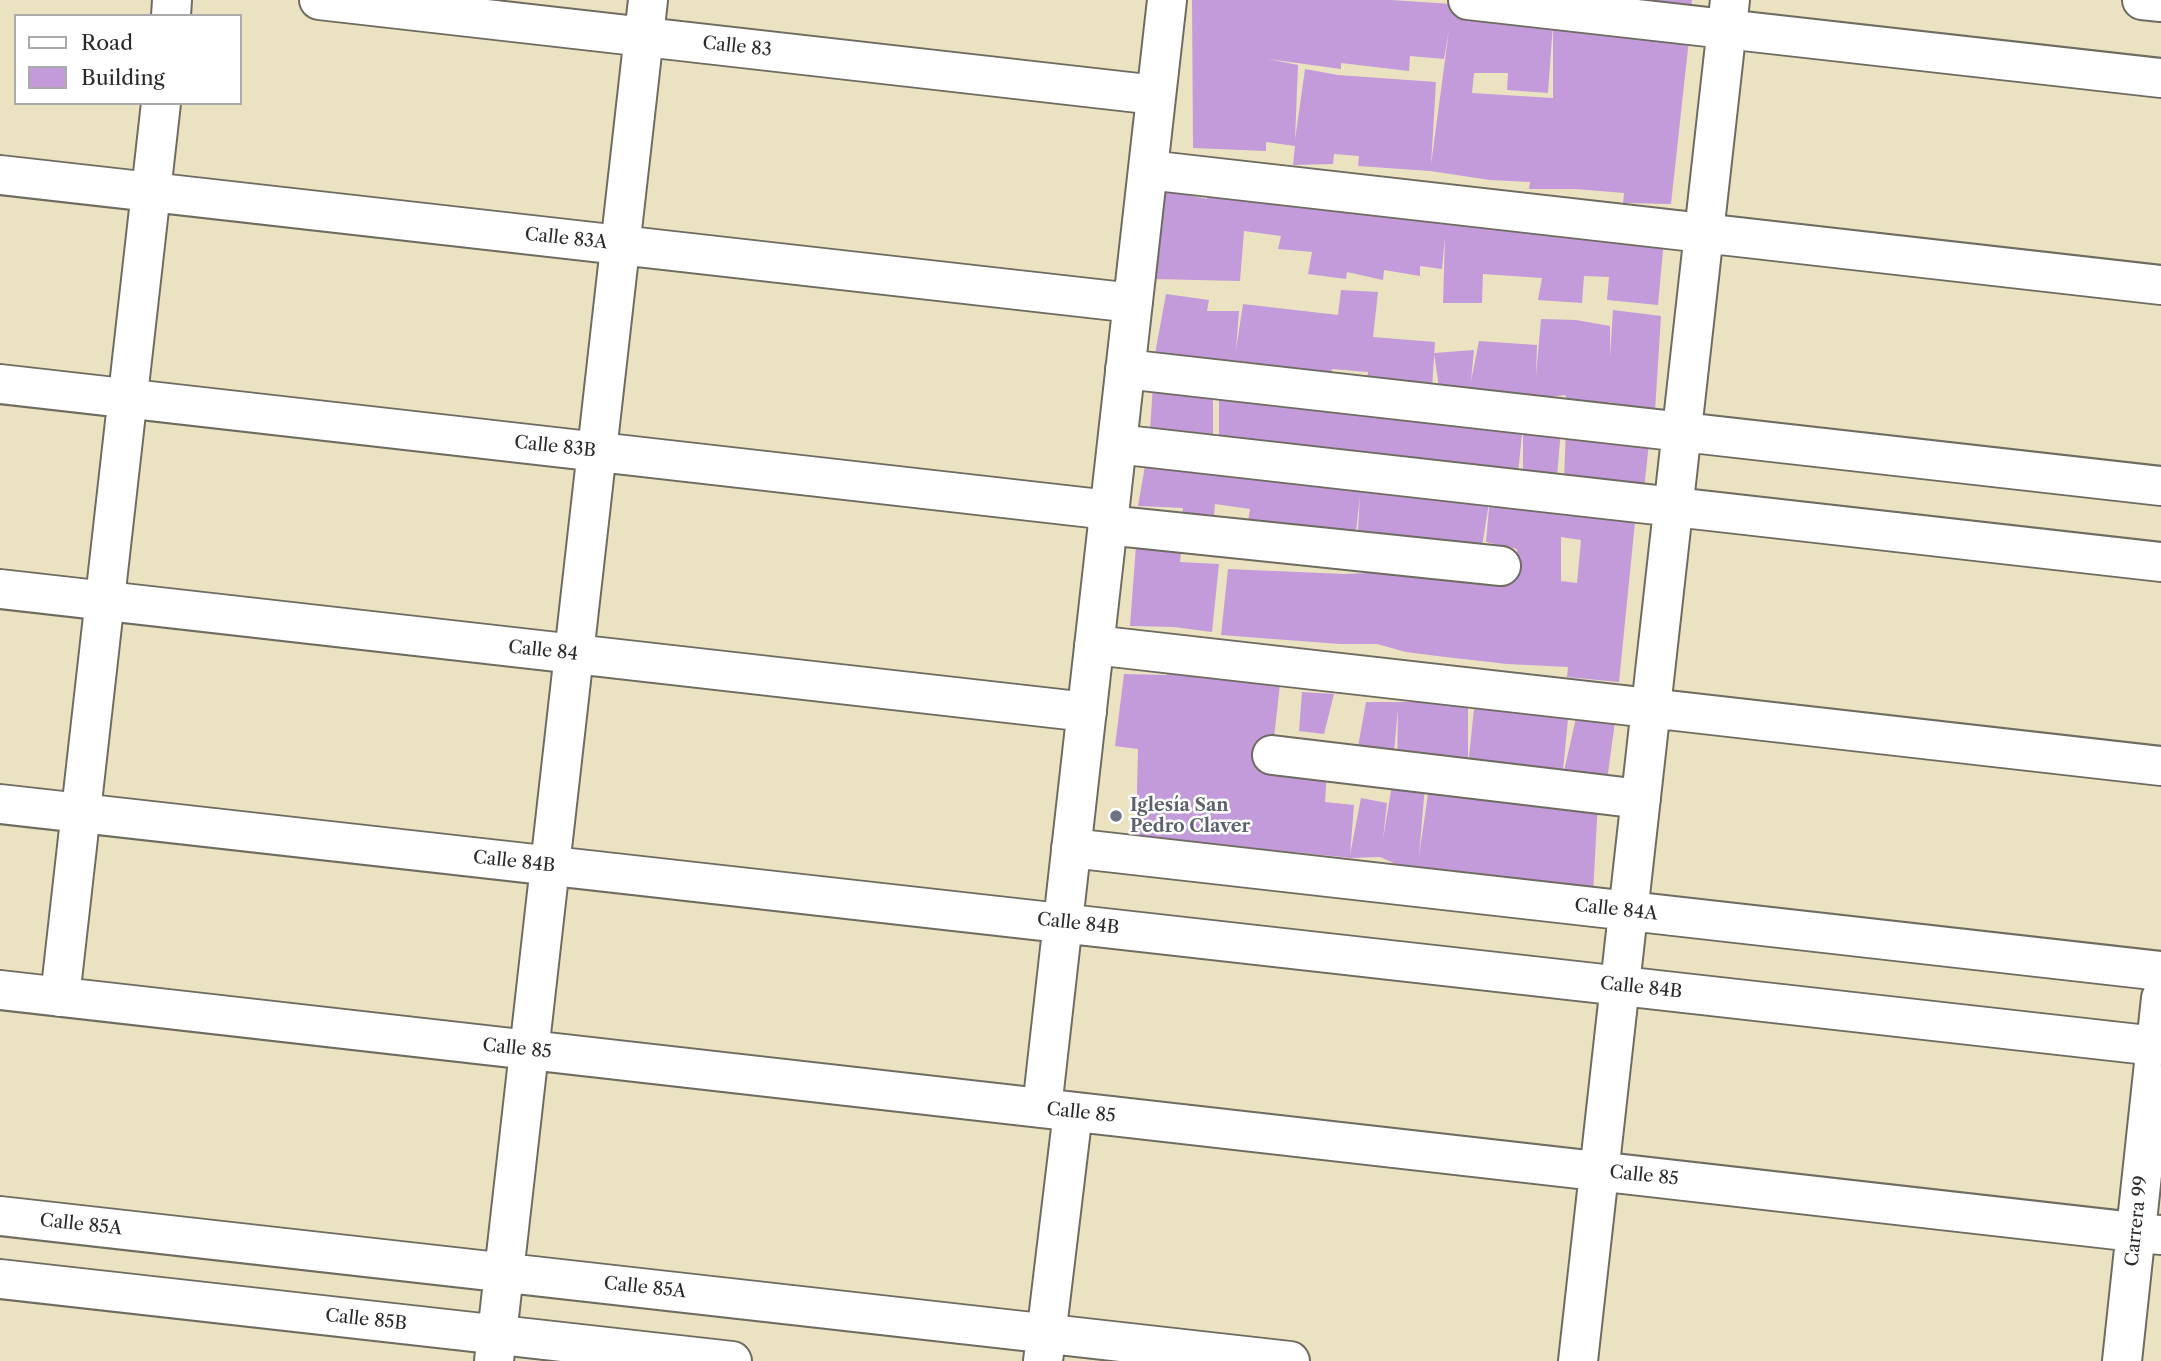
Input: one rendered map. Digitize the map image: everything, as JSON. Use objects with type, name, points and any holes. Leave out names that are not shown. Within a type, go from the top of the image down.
[{"type":"street","name":"Calle 83","points":[[319,0],[646,18],[1156,95]]},
{"type":"street","points":[[1044,1347],[1057,1110],[1063,922],[1167,0]]},
{"type":"street","points":[[1468,0],[1729,15],[2161,78]]},
{"type":"street","points":[[2142,0],[2161,2]]},
{"type":"street","points":[[1578,1361],[1729,15]]},
{"type":"street","points":[[495,1348],[646,18]]},
{"type":"street","points":[[60,997],[161,105]]},
{"type":"street","points":[[1148,170],[2161,285]]},
{"type":"street","name":"Calle 83A","points":[[0,174],[1133,303]]},
{"type":"street","points":[[1125,369],[2161,486]]},
{"type":"street","name":"Calle 83B","points":[[0,384],[597,452],[1501,566]]},
{"type":"street","points":[[1117,444],[2161,562]]},
{"type":"street","name":"Calle 84","points":[[0,589],[1087,712]]},
{"type":"street","points":[[1094,645],[2161,766]]},
{"type":"street","points":[[1272,755],[1641,799]]},
{"type":"street","name":"Calle 84B","points":[[0,804],[2156,1046]]},
{"type":"street","name":"Calle 84A","points":[[1071,848],[2161,971]]},
{"type":"street","name":"Calle 85","points":[[0,990],[2148,1233]]},
{"type":"street","name":"Carrera 99","points":[[2122,1361],[2148,1233],[2156,1046],[2161,998]]},
{"type":"street","name":"Calle 85A","points":[[0,1216],[504,1272],[1044,1347],[1290,1361]]},
{"type":"street","name":"Calle 85B","points":[[0,1279],[495,1348],[732,1361]]},
{"type":"building","points":[[1192,0],[1391,0],[1452,4],[1690,30],[1671,204],[1623,203],[1624,193],[1529,189],[1530,182],[1358,166],[1359,156],[1334,154],[1333,164],[1293,165],[1295,146],[1266,142],[1266,151],[1193,148]],"holes":[[[1553,23],[1553,98],[1472,93],[1474,73],[1508,73],[1507,90],[1548,93]],[[1449,30],[1431,165],[1436,82],[1338,75],[1305,69],[1295,140],[1298,65],[1268,59],[1341,69],[1341,63],[1409,71],[1410,56],[1444,59]]]},
{"type":"building","points":[[1635,0],[1692,0],[1691,8]]},
{"type":"building","points":[[1166,190],[1207,199],[1208,193],[1388,217],[1420,216],[1664,240],[1658,305],[1607,300],[1609,277],[1584,276],[1582,303],[1538,300],[1542,278],[1483,274],[1482,303],[1443,303],[1445,237],[1442,269],[1420,266],[1420,276],[1384,270],[1383,280],[1347,272],[1346,279],[1308,274],[1312,252],[1278,249],[1281,236],[1244,231],[1240,281],[1153,279]]},
{"type":"building","points":[[1341,290],[1378,292],[1373,337],[1435,342],[1432,388],[1367,380],[1368,372],[1332,369],[1331,375],[1265,365],[1155,354],[1166,294],[1209,300],[1207,311],[1239,311],[1236,350],[1243,304],[1338,315]]},
{"type":"building","points":[[1613,310],[1661,316],[1655,411],[1608,402],[1607,410],[1565,404],[1566,395],[1534,399],[1470,388],[1439,387],[1434,353],[1474,350],[1471,381],[1479,341],[1537,345],[1536,376],[1541,319],[1576,320],[1610,326],[1610,357]]},
{"type":"building","points":[[1153,384],[1213,390],[1213,439],[1150,431]]},
{"type":"building","points":[[1219,396],[1562,418],[1557,476],[1523,474],[1523,424],[1518,474],[1368,452],[1367,457],[1219,440]]},
{"type":"building","points":[[1566,425],[1650,433],[1644,490],[1564,481]]},
{"type":"building","points":[[1147,454],[1636,512],[1619,682],[1567,677],[1568,667],[1507,664],[1437,656],[1406,652],[1377,644],[1340,644],[1221,635],[1228,569],[1344,574],[1413,571],[1514,576],[1517,549],[1486,542],[1490,497],[1480,559],[1448,553],[1449,541],[1419,541],[1358,531],[1360,496],[1354,549],[1246,533],[1250,509],[1215,504],[1213,529],[1181,529],[1183,508],[1138,506]],"holes":[[[1561,537],[1581,540],[1577,583],[1561,581]]]},
{"type":"building","points":[[1137,532],[1183,536],[1180,562],[1219,564],[1212,632],[1174,627],[1130,626]]},
{"type":"building","points":[[1167,667],[1280,684],[1271,765],[1327,771],[1325,802],[1354,805],[1350,855],[1361,798],[1387,803],[1383,839],[1393,779],[1425,786],[1419,856],[1429,787],[1598,801],[1593,894],[1418,874],[1380,857],[1351,858],[1136,836],[1138,749],[1115,746],[1124,674],[1167,675]]},
{"type":"building","points":[[1302,692],[1334,694],[1324,734],[1299,731]]},
{"type":"building","points":[[1475,699],[1569,709],[1562,780],[1397,769],[1398,709],[1393,762],[1356,758],[1366,702],[1468,702],[1468,766]]},
{"type":"building","points":[[1578,709],[1616,714],[1606,788],[1562,780]]},
{"type":"place","name":"Iglesía San Pedro Claver","points":[[1116,816]]}]
